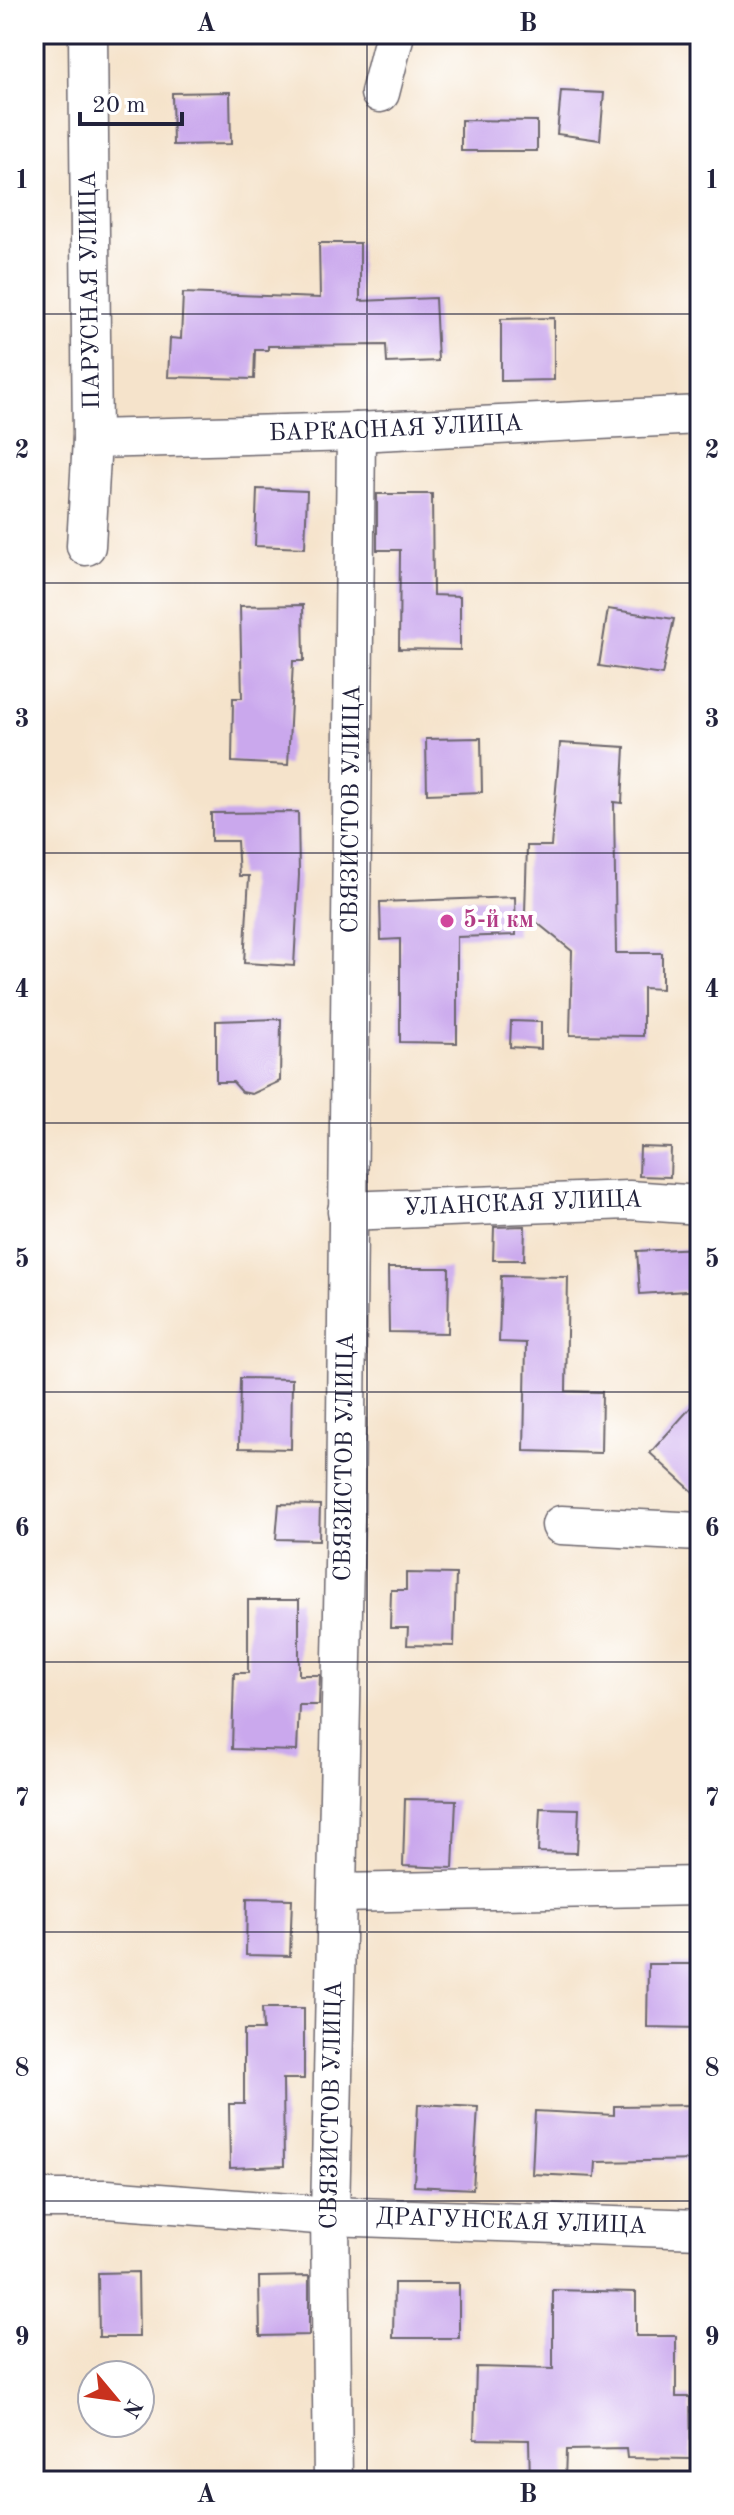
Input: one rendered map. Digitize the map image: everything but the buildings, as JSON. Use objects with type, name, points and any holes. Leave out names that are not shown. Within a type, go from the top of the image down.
[{"type":"street","name":"ПАРУСНАЯ УЛИЦА","points":[[86,546],[92,439],[88,34]]},
{"type":"street","points":[[380,93],[395,34]]},
{"type":"street","name":"БАРКАСНАЯ УЛИЦА","points":[[92,439],[356,432],[700,415]]},
{"type":"street","name":"СВЯЗИСТОВ УЛИЦА","points":[[333,2481],[330,2216],[345,1518],[356,432]]},
{"type":"street","name":"УЛАНСКАЯ УЛИЦА","points":[[347,1211],[629,1200],[700,1205]]},
{"type":"street","points":[[561,1525],[700,1532]]},
{"type":"street","points":[[338,1893],[700,1886]]},
{"type":"street","name":"ДРАГУНСКАЯ УЛИЦА","points":[[34,2199],[107,2199],[330,2216],[700,2229]]},
{"type":"place","name":"5-й км","points":[[447,921]]}]
